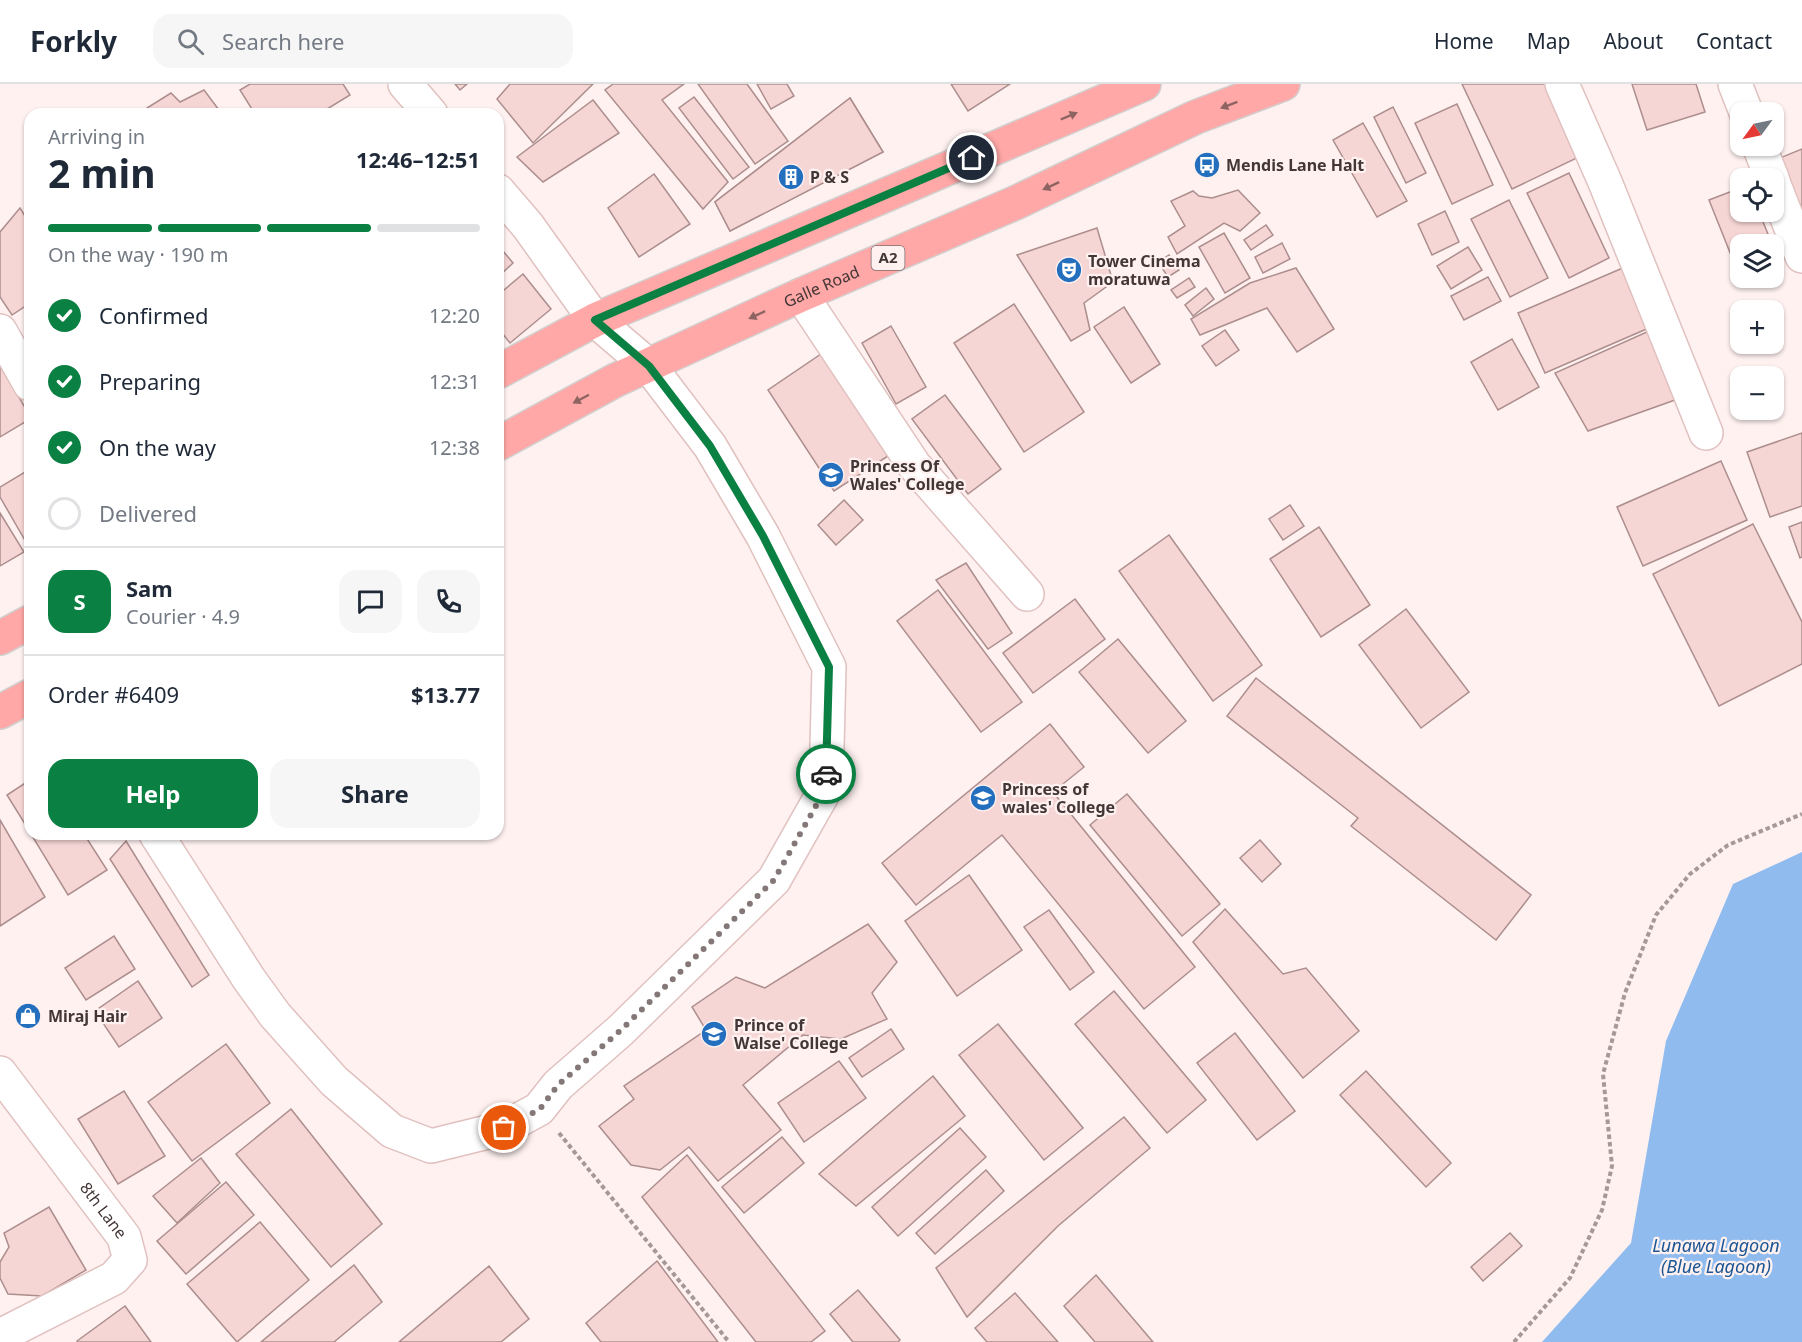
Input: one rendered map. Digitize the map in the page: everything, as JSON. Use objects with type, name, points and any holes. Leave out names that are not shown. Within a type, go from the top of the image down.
[{"type":"highway","points":[[504,369],[595,320],[1144,84]]},
{"type":"highway","name":"Galle Road","points":[[504,441],[616,380],[801,295],[1015,202],[1196,117],[1283,84]]},
{"type":"highway","points":[[0,638],[24,625]]},
{"type":"highway","points":[[0,712],[24,699]]},
{"type":"street","points":[[405,84],[426,108]]},
{"type":"street","points":[[1562,84],[1609,193],[1706,433]]},
{"type":"street","points":[[1735,84],[1742,102]]},
{"type":"street","points":[[160,840],[249,979],[275,1015],[334,1081],[392,1131],[431,1146],[504,1128],[540,1109],[558,1085],[621,1030],[774,880],[826,788],[829,667],[763,536],[710,446],[649,366],[595,320],[528,226],[504,198]]},
{"type":"street","points":[[1784,210],[1802,256]]},
{"type":"street","points":[[801,295],[914,465],[1027,594]]},
{"type":"street","points":[[0,331],[24,373]]},
{"type":"street","name":"8th Lane","points":[[0,1073],[124,1237],[130,1260],[114,1278],[0,1336]]},
{"type":"path","points":[[1514,1342],[1570,1278],[1602,1210],[1612,1166],[1603,1074],[1625,993],[1656,915],[1690,874],[1728,845],[1802,814]]},
{"type":"path","points":[[540,1109],[729,1342]]},
{"type":"water","name":"Lunawa Lagoon (Blue Lagoon)","points":[[1802,852],[1802,1342],[1542,1342],[1631,1243],[1666,1041],[1733,884]]},
{"type":"building","points":[[250,84],[343,84],[350,95],[329,108],[251,108],[240,90]]},
{"type":"building","points":[[455,84],[467,84],[460,90]]},
{"type":"building","points":[[510,84],[593,84],[533,143],[497,99]]},
{"type":"building","points":[[613,84],[684,84],[662,100],[728,182],[703,209],[605,90]]},
{"type":"building","points":[[698,84],[747,84],[788,141],[755,164]]},
{"type":"building","points":[[757,84],[787,84],[794,96],[771,109]]},
{"type":"building","points":[[951,84],[1010,84],[968,111]]},
{"type":"building","points":[[1462,84],[1545,84],[1581,156],[1512,189]]},
{"type":"building","points":[[1632,84],[1696,84],[1705,112],[1647,130]]},
{"type":"building","points":[[204,90],[218,108],[147,108],[171,93],[180,102]]},
{"type":"building","points":[[694,97],[749,167],[733,179],[679,108]]},
{"type":"building","name":"P & S","points":[[850,98],[883,152],[730,231],[715,202]]},
{"type":"building","name":"P & S","points":[[850,98],[883,152],[730,231],[715,202]]},
{"type":"building","points":[[593,100],[619,133],[543,182],[517,157]]},
{"type":"building","points":[[1457,104],[1493,185],[1452,204],[1415,123]]},
{"type":"building","points":[[1393,107],[1426,173],[1406,183],[1374,117]]},
{"type":"building","points":[[1363,123],[1407,201],[1377,217],[1333,140]]},
{"type":"building","points":[[1802,149],[1802,225],[1784,182],[1784,168],[1778,168],[1775,160]]},
{"type":"building","points":[[1569,173],[1609,258],[1569,278],[1527,193]]},
{"type":"building","points":[[654,174],[690,224],[639,257],[608,208]]},
{"type":"building","points":[[1238,190],[1260,213],[1240,231],[1224,223],[1177,254],[1168,237],[1185,226],[1171,201],[1193,191],[1199,196],[1212,198]]},
{"type":"building","points":[[1730,192],[1730,222],[1763,222],[1768,234],[1730,234],[1730,252],[1709,200]]},
{"type":"building","points":[[1509,200],[1548,278],[1510,297],[1471,219]]},
{"type":"building","points":[[20,208],[24,214],[24,307],[12,315],[0,297],[0,232]]},
{"type":"building","points":[[1445,211],[1459,242],[1432,255],[1418,224]]},
{"type":"building","points":[[1266,225],[1273,235],[1251,250],[1244,240]]},
{"type":"building","points":[[1097,228],[1113,282],[1084,303],[1090,330],[1071,341],[1017,255]]},
{"type":"building","points":[[1224,233],[1250,278],[1225,293],[1199,247]]},
{"type":"building","points":[[1282,243],[1290,259],[1263,273],[1255,257]]},
{"type":"building","points":[[1468,247],[1482,270],[1451,289],[1437,266]]},
{"type":"building","points":[[504,252],[513,263],[504,271]]},
{"type":"building","points":[[1169,255],[1179,270],[1168,277],[1158,262]]},
{"type":"building","points":[[1632,264],[1658,324],[1545,373],[1518,313]]},
{"type":"building","points":[[1296,268],[1334,329],[1297,352],[1267,308],[1200,335],[1191,319],[1250,283]]},
{"type":"building","points":[[523,274],[551,309],[510,343],[504,336],[504,290]]},
{"type":"building","points":[[1488,277],[1501,301],[1464,320],[1451,296]]},
{"type":"building","points":[[1189,278],[1195,287],[1177,298],[1171,290]]},
{"type":"building","points":[[1206,288],[1214,299],[1193,316],[1185,305]]},
{"type":"building","points":[[1014,304],[1084,412],[1024,452],[954,343]]},
{"type":"building","points":[[1124,307],[1160,364],[1131,383],[1094,327]]},
{"type":"building","points":[[891,326],[926,387],[896,404],[862,343]]},
{"type":"building","points":[[1658,327],[1689,395],[1588,431],[1555,373]]},
{"type":"building","points":[[1225,330],[1239,350],[1216,366],[1202,346]]},
{"type":"building","points":[[1512,339],[1539,387],[1498,410],[1471,362]]},
{"type":"building","points":[[821,354],[888,456],[834,491],[768,390]]},
{"type":"building","points":[[0,365],[24,406],[24,423],[0,437]]},
{"type":"building","points":[[945,395],[1001,469],[968,494],[912,419]]},
{"type":"building","points":[[1802,433],[1802,506],[1770,517],[1747,452]]},
{"type":"building","points":[[1721,461],[1747,520],[1643,566],[1617,507]]},
{"type":"building","points":[[24,473],[24,539],[0,497],[0,487]]},
{"type":"building","points":[[844,500],[863,520],[836,545],[818,525]]},
{"type":"building","points":[[1290,505],[1304,526],[1283,540],[1269,519]]},
{"type":"building","points":[[0,513],[24,552],[0,566]]},
{"type":"building","points":[[1802,522],[1802,557],[1800,558],[1789,527]]},
{"type":"building","points":[[1753,524],[1802,622],[1802,664],[1719,706],[1653,574]]},
{"type":"building","points":[[1319,527],[1370,605],[1321,637],[1270,559]]},
{"type":"building","points":[[1169,535],[1262,665],[1213,701],[1119,571]]},
{"type":"building","points":[[966,563],[1012,633],[988,649],[936,580]]},
{"type":"building","points":[[938,590],[1022,702],[981,732],[897,621]]},
{"type":"building","points":[[1075,599],[1105,639],[1033,693],[1003,653]]},
{"type":"building","points":[[1406,609],[1469,692],[1421,728],[1359,645]]},
{"type":"building","points":[[1118,639],[1186,721],[1148,753],[1079,672]]},
{"type":"building","points":[[1256,678],[1531,895],[1496,940],[1351,826],[1358,818],[1227,716]]},
{"type":"building","points":[[1050,724],[1084,767],[1053,792],[1195,967],[1144,1009],[1002,835],[916,905],[882,863]]},
{"type":"building","points":[[24,784],[24,822],[7,795]]},
{"type":"building","points":[[1127,794],[1220,904],[1182,936],[1090,825]]},
{"type":"building","points":[[0,820],[45,897],[0,926]]},
{"type":"building","points":[[35,840],[88,840],[107,870],[68,895]]},
{"type":"building","points":[[1260,840],[1281,864],[1262,882],[1240,858]]},
{"type":"building","points":[[126,841],[209,975],[192,987],[110,859]]},
{"type":"building","points":[[969,875],[1022,950],[957,996],[905,921]]},
{"type":"building","points":[[1225,909],[1283,974],[1306,968],[1359,1031],[1303,1078],[1193,942]]},
{"type":"building","points":[[1049,910],[1094,972],[1070,990],[1024,927]]},
{"type":"building","points":[[868,924],[897,962],[872,993],[887,1019],[841,1039],[803,1035],[743,1085],[781,1130],[718,1181],[689,1147],[660,1170],[631,1165],[599,1126],[634,1099],[624,1086],[706,1030],[692,1007],[736,977],[765,988]]},
{"type":"building","points":[[114,936],[135,969],[86,1000],[65,968]]},
{"type":"building","points":[[138,981],[162,1018],[119,1047],[95,1011]]},
{"type":"building","points":[[1114,991],[1206,1100],[1167,1133],[1075,1024]]},
{"type":"building","points":[[998,1024],[1083,1128],[1044,1160],[959,1055]]},
{"type":"building","points":[[891,1029],[904,1049],[862,1077],[849,1058]]},
{"type":"building","points":[[1235,1033],[1295,1111],[1257,1140],[1197,1063]]},
{"type":"building","points":[[226,1044],[270,1103],[192,1161],[148,1102]]},
{"type":"building","points":[[839,1061],[866,1098],[804,1142],[778,1103]]},
{"type":"building","points":[[1366,1071],[1451,1163],[1426,1187],[1340,1095]]},
{"type":"building","points":[[933,1076],[965,1116],[856,1206],[819,1174]]},
{"type":"building","points":[[124,1091],[165,1156],[118,1184],[78,1119]]},
{"type":"building","points":[[291,1109],[382,1224],[331,1267],[236,1154]]},
{"type":"building","points":[[1124,1117],[1150,1148],[1058,1226],[967,1317],[936,1268]]},
{"type":"building","points":[[960,1128],[986,1157],[898,1236],[872,1207]]},
{"type":"building","points":[[782,1137],[804,1163],[744,1213],[722,1187]]},
{"type":"building","points":[[687,1155],[825,1331],[811,1342],[756,1342],[642,1197]]},
{"type":"building","points":[[201,1158],[220,1183],[177,1223],[153,1196]]},
{"type":"building","points":[[986,1170],[1004,1191],[935,1254],[916,1233]]},
{"type":"building","points":[[226,1182],[254,1215],[186,1274],[157,1241]]},
{"type":"building","points":[[49,1207],[86,1270],[42,1296],[8,1294],[0,1278],[0,1262],[9,1247],[4,1233]]},
{"type":"building","points":[[260,1222],[309,1280],[237,1342],[187,1284]]},
{"type":"building","points":[[1510,1233],[1522,1246],[1483,1281],[1471,1267]]},
{"type":"building","points":[[657,1261],[718,1342],[601,1342],[586,1323]]},
{"type":"building","points":[[354,1265],[382,1302],[334,1342],[261,1342]]},
{"type":"building","points":[[489,1266],[529,1319],[501,1342],[399,1342]]},
{"type":"building","points":[[1096,1275],[1153,1342],[1095,1342],[1064,1306]]},
{"type":"building","points":[[858,1290],[900,1340],[898,1342],[853,1342],[830,1314]]},
{"type":"building","points":[[1015,1293],[1058,1342],[987,1342],[975,1328]]},
{"type":"building","points":[[125,1306],[151,1342],[77,1341]]},
{"type":"way so far","points":[[504,1128],[540,1109],[558,1085],[621,1030],[774,880],[826,788],[826,774]]},
{"type":"place","name":"Mendis Lane Halt","points":[[1207,165]]},
{"type":"place","name":"P & S","points":[[791,177]]},
{"type":"place","name":"Tower Cinema moratuwa","points":[[1069,270]]},
{"type":"place","name":"Princess Of Wales' College","points":[[831,475]]},
{"type":"place","name":"Princess of wales' College","points":[[983,798]]},
{"type":"place","name":"Miraj Hair","points":[[28,1016]]},
{"type":"place","name":"Prince of Walse' College","points":[[714,1034]]},
{"type":"route","points":[[826,774],[829,667],[763,536],[710,446],[649,366],[595,320],[972,158]]}]
